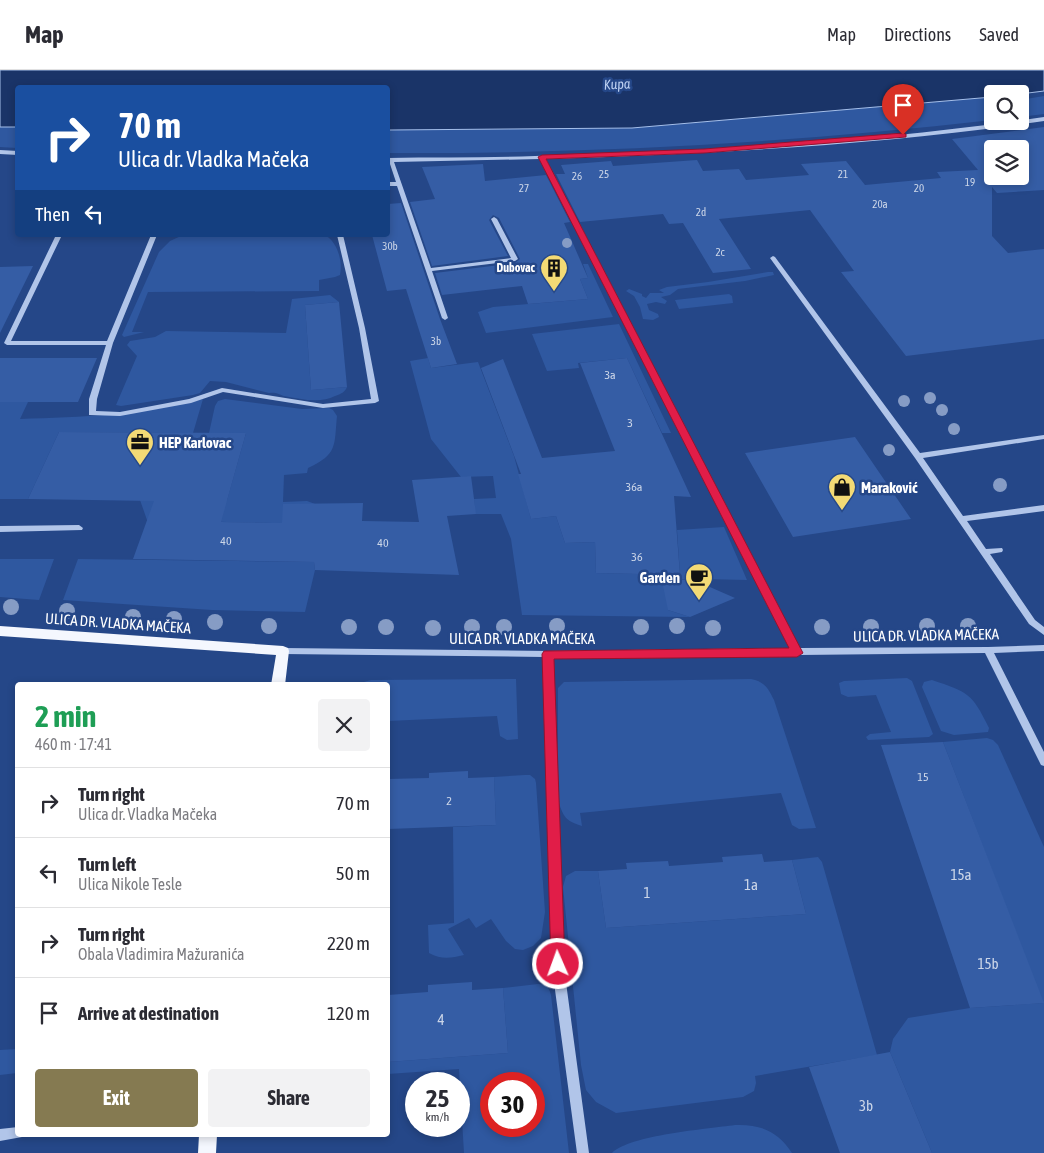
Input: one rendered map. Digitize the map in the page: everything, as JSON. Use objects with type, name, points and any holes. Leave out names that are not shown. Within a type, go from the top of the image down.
[{"type":"main road","name":"ULICA DR. VLADKA MAČEKA","points":[[0,631],[283,651]]},
{"type":"main road","points":[[278,682],[283,651]]},
{"type":"main road","points":[[207,1153],[208,1137]]},
{"type":"street","points":[[390,160],[704,151],[833,142],[1044,119]]},
{"type":"street","points":[[542,157],[797,653]]},
{"type":"street","points":[[390,162],[445,318]]},
{"type":"street","points":[[390,184],[399,184]]},
{"type":"street","points":[[429,270],[515,259],[494,219]]},
{"type":"street","points":[[57,237],[3,343],[110,343]]},
{"type":"street","points":[[153,237],[110,343],[93,399],[92,413],[120,414],[191,401],[222,390],[323,406],[375,401],[362,328],[340,237]]},
{"type":"street","points":[[773,258],[918,456],[1032,622],[1044,632]]},
{"type":"street","points":[[918,456],[1044,437]]},
{"type":"street","points":[[962,519],[1044,508]]},
{"type":"street","points":[[0,529],[79,528]]},
{"type":"street","points":[[985,552],[999,550]]},
{"type":"street","name":"ULICA DR. VLADKA MAČEKA","points":[[283,651],[548,654],[797,653],[1044,648]]},
{"type":"street","points":[[988,650],[1044,762]]},
{"type":"street","points":[[548,654],[559,975],[583,1153]]},
{"type":"street","points":[[0,1134],[15,1133]]},
{"type":"shaded area","points":[[1044,96],[1044,114],[1029,116],[1029,98]]},
{"type":"shaded area","points":[[984,98],[984,121],[842,135],[691,146],[539,152],[390,153],[390,130],[632,128]]},
{"type":"shaded area","points":[[0,127],[15,127],[15,148],[0,147]]},
{"type":"shaded area","points":[[179,237],[328,237],[336,247],[340,258],[340,275],[319,280],[319,291],[148,292],[132,332],[144,332],[124,337],[122,335],[159,252],[170,241]]},
{"type":"shaded area","points":[[583,264],[588,264],[613,317],[486,333],[478,312],[493,307],[588,299],[580,279],[588,278]]},
{"type":"shaded area","points":[[773,272],[774,275],[745,281],[678,289],[670,295],[661,297],[667,301],[665,304],[656,302],[647,304],[649,310],[658,314],[659,317],[653,320],[643,319],[640,307],[634,296],[626,291],[629,289],[642,294],[646,298],[650,293],[664,293],[659,290],[667,287]]},
{"type":"shaded area","points":[[729,294],[732,296],[733,303],[679,309],[675,300]]},
{"type":"shaded area","points":[[330,295],[339,302],[305,305],[311,390],[347,387],[341,394],[323,400],[310,400],[269,393],[226,382],[210,381],[200,393],[193,395],[121,406],[116,405],[137,356],[127,345],[130,341],[155,337],[166,331],[286,333],[292,299]]},
{"type":"shaded area","points":[[619,324],[671,433],[662,433],[627,358],[578,363],[579,368],[547,371],[532,334]]},
{"type":"shaded area","points":[[428,358],[431,368],[478,362],[514,456],[531,519],[556,516],[565,543],[595,542],[596,573],[680,575],[677,530],[724,527],[747,580],[671,580],[673,590],[668,610],[690,617],[522,615],[511,539],[501,514],[475,514],[474,499],[496,498],[493,476],[461,477],[431,439],[410,361]]},
{"type":"shaded area","points":[[203,399],[193,433],[59,432],[28,499],[0,499],[0,402],[28,402],[20,419],[135,412]]},
{"type":"shaded area","points":[[225,399],[302,409],[329,408],[333,410],[337,416],[333,448],[330,453],[318,463],[308,468],[307,473],[284,475],[283,502],[307,501],[315,504],[312,524],[147,520],[140,500],[227,500],[246,433],[209,433],[215,406],[218,401]]},
{"type":"shaded area","points":[[0,559],[54,559],[39,600],[0,597]]},
{"type":"shaded area","points":[[78,559],[314,562],[315,570],[305,612],[212,610],[63,600]]},
{"type":"shaded area","points":[[907,678],[912,681],[933,734],[929,737],[868,740],[866,737],[870,734],[891,732],[876,695],[848,697],[841,694],[839,683],[844,681]]},
{"type":"shaded area","points":[[516,679],[518,739],[507,740],[500,736],[497,716],[390,721],[390,682],[364,682],[371,680]]},
{"type":"shaded area","points":[[751,679],[766,686],[774,700],[816,828],[799,829],[792,825],[781,793],[580,813],[582,826],[568,820],[561,810],[558,800],[558,688],[564,682]]},
{"type":"shaded area","points":[[932,680],[968,695],[983,716],[989,728],[988,732],[954,735],[941,731],[922,687],[924,682]]},
{"type":"shaded area","points":[[987,738],[993,740],[998,745],[1044,847],[1044,1153],[932,1153],[890,1052],[893,1039],[908,1018],[970,1008],[1043,1003],[943,742]]},
{"type":"shaded area","points":[[530,775],[535,779],[536,783],[545,912],[541,938],[533,946],[523,950],[515,949],[506,941],[491,919],[476,928],[469,918],[448,929],[464,955],[447,958],[429,953],[428,925],[454,923],[453,827],[496,825],[494,777]]},
{"type":"shaded area","points":[[818,857],[822,862],[877,1055],[755,1076],[754,1091],[743,1097],[616,1113],[596,1102],[586,1090],[581,1065],[563,887],[566,876],[575,871],[598,871],[606,928],[806,914],[792,860]]},
{"type":"shaded area","points":[[538,984],[547,986],[551,995],[569,1153],[464,1153],[463,1137],[470,1137],[470,1072],[459,1072],[459,1069],[390,1074],[390,1062],[508,1053],[503,988]]},
{"type":"shaded area","points":[[15,1049],[15,1073],[0,1075],[0,1050]]},
{"type":"shaded area","points":[[735,1125],[752,1126],[768,1130],[781,1139],[792,1153],[612,1153],[621,1147],[651,1137]]},
{"type":"water","name":"Kupa","points":[[0,70],[1044,70],[1044,91],[1029,93],[1029,85],[984,85],[984,98],[632,128],[390,130],[390,85],[15,85],[15,127],[0,127]]},
{"type":"building","points":[[1044,127],[1044,190],[997,193],[992,187],[992,236],[1008,253],[1044,249],[1044,339],[906,356],[841,272],[854,271],[810,210],[719,219],[751,269],[713,273],[683,223],[669,224],[663,214],[580,222],[556,174],[565,174],[561,165],[611,161],[613,166],[697,160],[703,171],[739,169],[746,180],[809,175],[801,164],[846,161],[865,185],[941,178],[937,172],[978,170],[952,139]]},
{"type":"building","points":[[483,164],[485,181],[546,175],[570,222],[564,223],[588,278],[580,279],[588,299],[528,304],[522,286],[442,295],[435,273],[515,263],[520,259],[499,218],[493,215],[489,220],[508,256],[432,266],[410,202],[435,199],[422,167]]},
{"type":"building","points":[[401,203],[457,364],[431,368],[406,289],[387,291],[373,237],[390,237],[390,204]]},
{"type":"building","points":[[33,266],[0,333],[0,267]]},
{"type":"building","points":[[339,302],[347,387],[311,390],[305,305]]},
{"type":"building","points":[[0,358],[97,358],[78,402],[0,402]]},
{"type":"building","points":[[627,358],[691,497],[674,496],[680,575],[596,573],[595,542],[565,543],[556,516],[531,519],[518,474],[521,474],[481,368],[503,359],[542,458],[615,451],[580,363]]},
{"type":"building","points":[[59,432],[246,433],[221,522],[282,523],[283,504],[363,503],[362,521],[419,522],[412,480],[471,476],[476,514],[447,516],[459,575],[315,570],[314,562],[133,559],[154,501],[28,499]]},
{"type":"building","points":[[855,437],[911,519],[793,537],[745,453]]},
{"type":"building","name":"Garden","points":[[702,579],[703,584],[735,598],[690,617],[668,610],[662,581]]},
{"type":"building","points":[[943,742],[1044,1003],[970,1008],[881,745]]},
{"type":"building","points":[[468,771],[468,778],[494,777],[496,825],[390,829],[390,779],[429,778],[429,773]]},
{"type":"building","points":[[762,854],[764,862],[792,860],[806,914],[606,928],[598,871],[627,869],[626,863],[668,861],[669,866],[723,862],[722,857]]},
{"type":"building","points":[[472,982],[472,990],[503,988],[508,1053],[390,1062],[390,995],[428,992],[428,985]]},
{"type":"building","points":[[890,1052],[932,1153],[840,1153],[809,1067]]},
{"type":"place","name":"Dubovac","points":[[554,292]]},
{"type":"place","name":"HEP Karlovac","points":[[140,466]]},
{"type":"place","name":"Maraković","points":[[842,511]]},
{"type":"place","name":"Garden","points":[[699,601]]},
{"type":"route","points":[[558,964],[548,654],[797,653],[542,157],[704,151],[903,135]]}]
